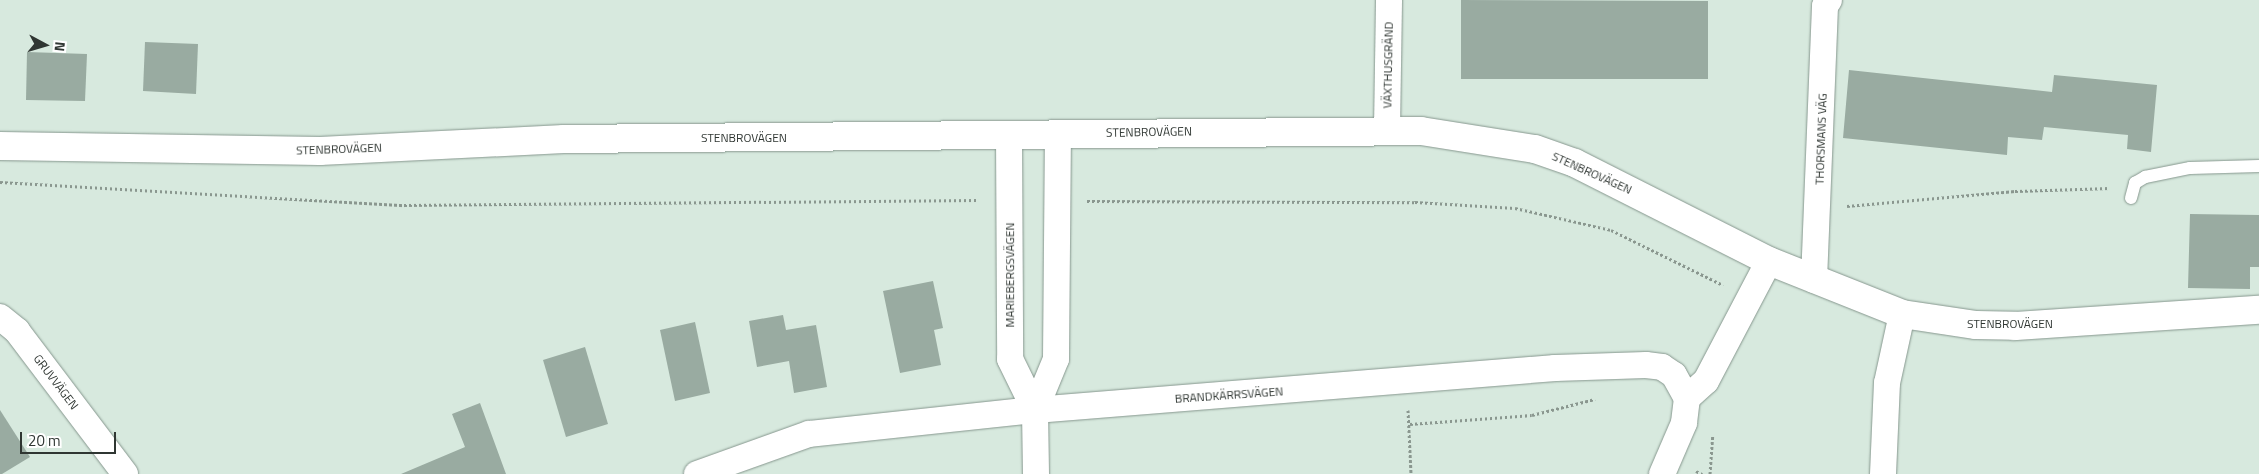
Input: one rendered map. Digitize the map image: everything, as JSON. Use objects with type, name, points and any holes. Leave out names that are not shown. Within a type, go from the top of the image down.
[{"type":"street","name":"VÄXTHUSGRÄND","points":[[1387,129],[1389,0]]},
{"type":"street","name":"THORSMANS VÄG","points":[[1814,280],[1826,6],[1829,0]]},
{"type":"street","name":"STENBROVÄGEN","points":[[0,146],[320,150],[564,139],[1387,129],[1484,140],[1535,149],[1575,163],[1769,261],[1902,314],[1976,326],[2015,326],[2259,310]]},
{"type":"street","name":"MARIEBERGSVÄGEN","points":[[1036,474],[1035,410],[1056,359],[1058,133]]},
{"type":"street","name":"MARIEBERGSVÄGEN","points":[[1008,134],[1010,359],[1035,410]]},
{"type":"street","points":[[1666,467],[1684,423],[1686,398],[1706,381],[1769,261]]},
{"type":"street","points":[[1883,474],[1887,383],[1902,314]]},
{"type":"street","name":"GRUVVÄGEN","points":[[0,317],[17,331],[125,474]]},
{"type":"street","name":"BRANDKÄRRSVÄGEN","points":[[697,474],[809,434],[1035,410],[1403,382],[1555,368],[1646,365],[1662,367],[1674,375],[1686,398]]},
{"type":"lane","points":[[2132,193],[2135,183],[2146,177],[2190,168],[2259,166]]},
{"type":"path","points":[[0,182],[404,204],[1009,200]]},
{"type":"path","points":[[1818,208],[2016,191],[2132,193]]},
{"type":"path","points":[[1057,201],[1415,202],[1514,208],[1611,230],[1749,299]]},
{"type":"path","points":[[1403,382],[1410,424],[1411,474]]},
{"type":"building","points":[[1461,0],[1708,1],[1708,79],[1461,79]]},
{"type":"building","points":[[145,42],[198,44],[196,94],[143,91]]},
{"type":"building","points":[[27,52],[87,54],[85,101],[26,100]]},
{"type":"building","points":[[1849,70],[2052,92],[2054,75],[2157,85],[2151,152],[2127,149],[2128,135],[2044,127],[2042,140],[2008,137],[2007,155],[1843,138]]},
{"type":"building","points":[[2190,214],[2259,215],[2259,267],[2250,267],[2250,289],[2188,288]]},
{"type":"building","points":[[933,281],[943,328],[934,330],[941,365],[900,373],[883,291]]},
{"type":"building","points":[[783,315],[786,330],[816,325],[827,387],[794,393],[789,361],[757,367],[749,321]]},
{"type":"building","points":[[695,322],[710,393],[675,401],[660,330]]},
{"type":"building","points":[[585,347],[608,424],[566,437],[543,360]]},
{"type":"building","points":[[480,403],[506,474],[401,474],[465,447],[452,414]]},
{"type":"building","points":[[0,410],[30,457],[2,474],[0,474]]}]
